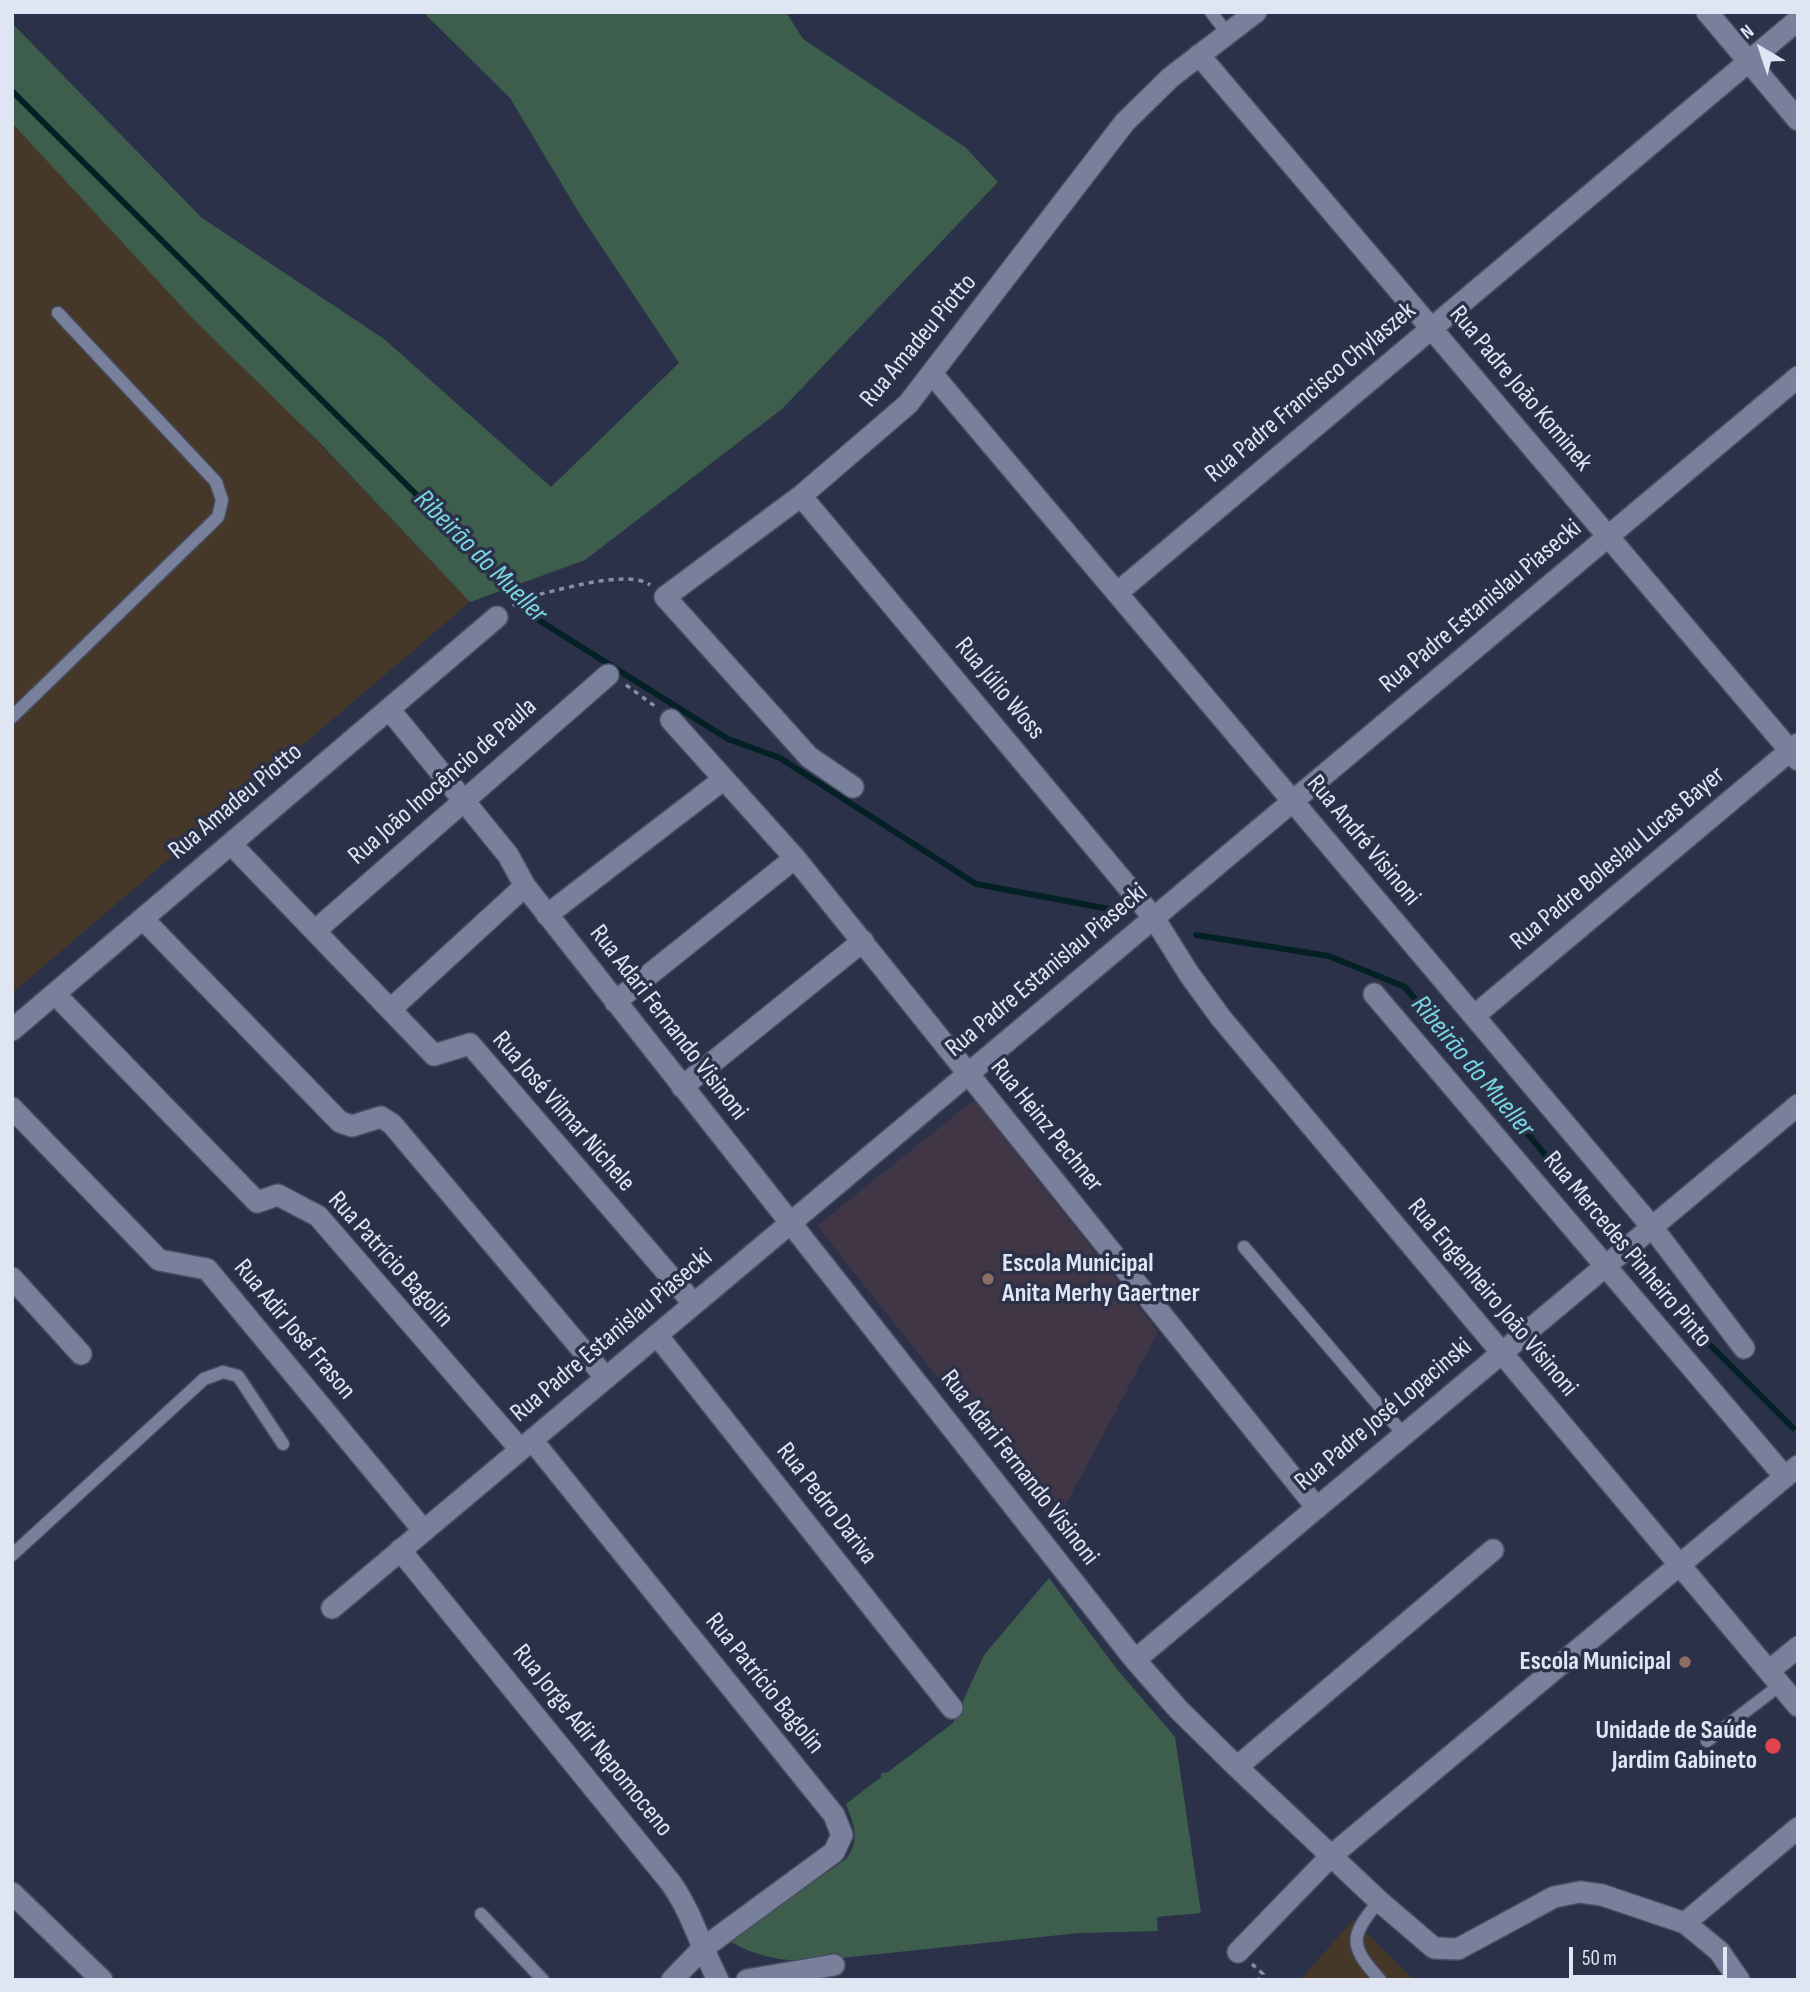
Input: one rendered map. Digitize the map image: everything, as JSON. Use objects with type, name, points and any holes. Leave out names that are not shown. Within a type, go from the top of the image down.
[{"type":"street","name":"Rua Amadeu Piotto","points":[[666,597],[801,496],[886,425],[933,375],[1125,122],[1199,55],[1256,12]]},
{"type":"street","points":[[1707,12],[1798,121]]},
{"type":"street","name":"Rua Padre Francisco Chylaszek","points":[[1117,593],[1798,20]]},
{"type":"street","name":"Rua Padre João Kominek","points":[[1199,55],[1608,537],[1795,752]]},
{"type":"street","name":"Rua André Visinoni","points":[[933,375],[1652,1227],[1744,1348]]},
{"type":"street","name":"Rua Padre Estanislau Piasecki","points":[[332,1608],[1798,377]]},
{"type":"street","name":"Rua Júlio Woss","points":[[801,496],[1154,918]]},
{"type":"street","points":[[666,597],[809,757],[853,787]]},
{"type":"street","name":"Rua Amadeu Piotto","points":[[12,1030],[497,617]]},
{"type":"street","name":"Rua João Inocêncio de Paula","points":[[314,930],[465,802],[608,675]]},
{"type":"street","name":"Rua Adari Fernando Visinoni","points":[[389,709],[508,855],[525,886],[547,915],[1135,1660],[1179,1710],[1331,1856],[1424,1942],[1444,1950],[1465,1946],[1554,1897],[1580,1892],[1632,1903],[1685,1923],[1719,1951],[1739,1980]]},
{"type":"street","name":"Rua Heinz Pechner","points":[[671,720],[795,858],[1317,1508]]},
{"type":"street","name":"Rua Padre Boleslau Lucas Bayer","points":[[1474,1016],[1795,752]]},
{"type":"street","points":[[547,915],[724,779]]},
{"type":"street","name":"Rua José Vilmar Nichele","points":[[231,844],[434,1055],[470,1044],[694,1304]]},
{"type":"street","points":[[615,1002],[795,858]]},
{"type":"street","points":[[391,1009],[525,886]]},
{"type":"street","name":"Rua Engenheiro João Visinoni","points":[[1154,918],[1215,1010],[1798,1706]]},
{"type":"street","points":[[143,919],[340,1122],[352,1126],[381,1117],[392,1124],[606,1378]]},
{"type":"street","points":[[682,1087],[863,941]]},
{"type":"street","name":"Rua Patrício Bagolin","points":[[55,994],[257,1202],[278,1195],[318,1216],[526,1444],[834,1815],[842,1835],[840,1843],[826,1858],[702,1949]]},
{"type":"street","name":"Rua Mercedes Pinheiro Pinto","points":[[1374,994],[1604,1267],[1791,1471]]},
{"type":"street","name":"Rua Padre José Lopacinski","points":[[1135,1660],[1798,1105]]},
{"type":"street","name":"Rua Adir José Frason","points":[[12,1108],[159,1260],[207,1269],[424,1531]]},
{"type":"street","points":[[12,1278],[81,1354]]},
{"type":"street","name":"Rua Pedro Dariva","points":[[657,1335],[952,1708]]},
{"type":"street","points":[[1238,1951],[1331,1856],[1791,1471]]},
{"type":"street","name":"Rua Jorge Adir Nepomoceno","points":[[400,1550],[671,1883],[691,1914],[702,1949],[718,1980]]},
{"type":"street","points":[[1237,1767],[1493,1550]]},
{"type":"street","points":[[1775,1678],[1798,1647]]},
{"type":"street","points":[[1685,1923],[1798,1828]]},
{"type":"street","points":[[12,1893],[102,1980]]},
{"type":"street","points":[[672,1980],[702,1949]]},
{"type":"street","points":[[747,1980],[834,1965]]},
{"type":"lane","points":[[1211,12],[1227,33]]},
{"type":"lane","points":[[12,717],[218,517],[222,500],[216,482],[58,313]]},
{"type":"lane","points":[[1244,1247],[1404,1434]]},
{"type":"lane","points":[[12,1555],[204,1379],[223,1372],[238,1376],[283,1444]]},
{"type":"lane","points":[[1707,1741],[1775,1678]]},
{"type":"lane","points":[[1379,1901],[1355,1934],[1355,1948],[1380,1980]]},
{"type":"lane","points":[[481,1914],[542,1980]]},
{"type":"path","points":[[524,598],[630,578],[647,582],[666,597]]},
{"type":"path","points":[[608,675],[637,691],[671,720]]},
{"type":"path","points":[[1258,1980],[1263,1974]]},
{"type":"shaded area","points":[[12,120],[470,602],[12,993]]},
{"type":"shaded area","name":"Escola Municipal Anita Merhy Gaertner","points":[[974,1100],[1158,1332],[1055,1525],[817,1226]]},
{"type":"shaded area","points":[[1353,1920],[1414,1980],[1300,1980]]},
{"type":"green space","points":[[423,12],[786,12],[803,39],[965,147],[998,182],[782,409],[585,560],[470,602],[319,442],[195,321],[12,123],[12,23],[202,218],[384,339],[551,487],[679,363],[581,216],[510,98]]},
{"type":"green space","points":[[1049,1578],[1116,1668],[1175,1737],[1201,1913],[1157,1917],[1158,1931],[1079,1933],[813,1961],[770,1957],[729,1941],[846,1859],[851,1852],[855,1832],[846,1804],[881,1777],[881,1773],[888,1772],[953,1723],[984,1655]]},
{"type":"waterway","name":"Ribeirão do Mueller","points":[[12,91],[480,558],[532,616],[728,739],[780,758],[976,884],[1120,911]]},
{"type":"waterway","name":"Ribeirão do Mueller","points":[[1196,935],[1329,956],[1405,987],[1598,1218]]},
{"type":"waterway","name":"Ribeirão do Mueller","points":[[1651,1286],[1793,1428]]},
{"type":"place","name":"Escola Municipal Anita Merhy Gaertner","points":[[988,1279]]},
{"type":"place","name":"Escola Municipal","points":[[1685,1662]]},
{"type":"place","name":"Unidade de Saúde Jardim Gabineto","points":[[1773,1746]]}]
